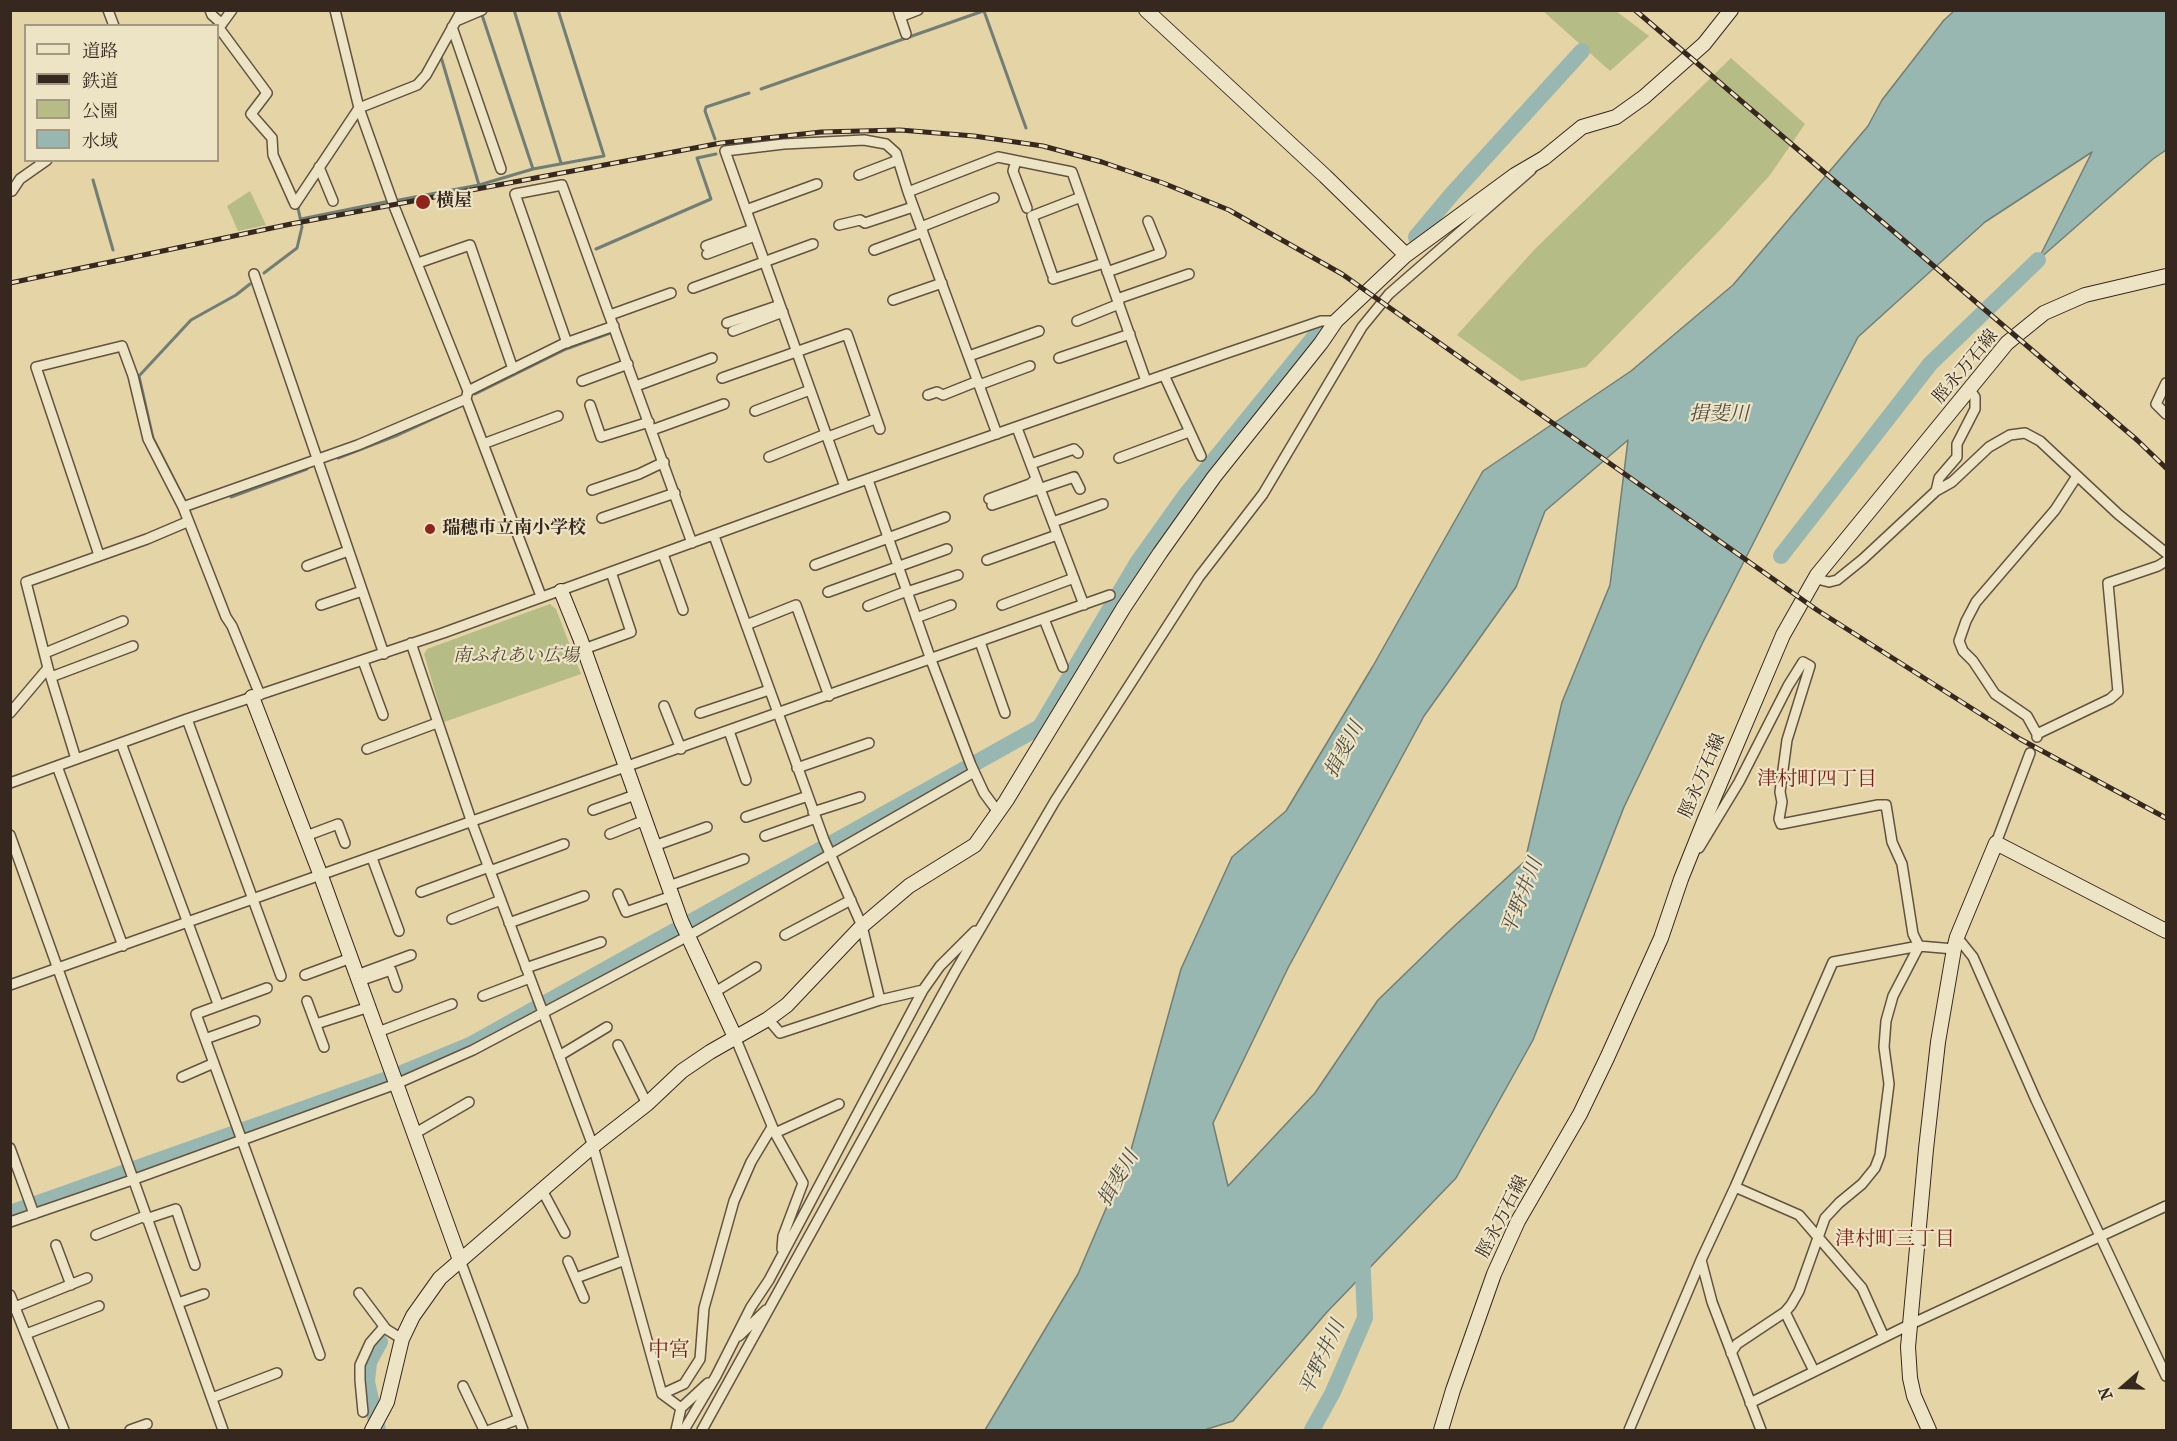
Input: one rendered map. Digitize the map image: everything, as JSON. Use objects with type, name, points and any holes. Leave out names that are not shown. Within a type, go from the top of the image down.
[{"type":"street","points":[[210,10],[217,24]]},
{"type":"street","points":[[232,10],[219,27],[267,93],[251,114],[272,138],[273,155],[295,204],[359,108],[417,85],[426,75],[462,10]]},
{"type":"street","points":[[335,10],[359,108],[541,596]]},
{"type":"street","points":[[454,24],[482,10]]},
{"type":"street","points":[[906,34],[899,14],[918,10]]},
{"type":"street","points":[[1146,10],[1325,176],[1406,255]]},
{"type":"street","points":[[702,1431],[876,1113],[1055,801],[1199,577],[1263,494],[1362,327],[1389,294],[1516,185],[1544,158],[1582,127],[1616,117],[1644,97],[1704,44],[1731,10]]},
{"type":"street","points":[[454,24],[501,169]]},
{"type":"street","points":[[845,487],[725,151],[784,144],[864,140],[886,144],[896,153],[913,207],[997,434]]},
{"type":"street","points":[[908,192],[998,157],[1072,172],[1146,381]]},
{"type":"street","points":[[372,1431],[381,1417],[392,1387],[402,1339],[413,1316],[440,1278],[593,1146],[647,1104],[682,1071],[768,1019],[807,985],[862,927],[909,886],[975,845],[1160,553],[1214,477],[1336,321],[1406,255],[1515,175],[1544,158]]},
{"type":"street","points":[[859,175],[898,160]]},
{"type":"street","points":[[1016,161],[1013,171],[1027,208]]},
{"type":"street","points":[[12,191],[20,179],[44,162]]},
{"type":"street","points":[[319,166],[333,201]]},
{"type":"street","points":[[746,210],[817,184]]},
{"type":"street","points":[[567,343],[515,194],[562,185],[692,543]]},
{"type":"street","points":[[1081,197],[1032,216],[1052,277],[1106,267],[1161,253],[1148,221]]},
{"type":"street","points":[[874,250],[994,198]]},
{"type":"street","points":[[839,225],[860,220],[865,223],[913,207]]},
{"type":"street","points":[[706,250],[754,232]]},
{"type":"street","points":[[693,288],[813,244]]},
{"type":"street","points":[[418,263],[470,245],[513,369]]},
{"type":"street","points":[[254,274],[384,654]]},
{"type":"street","points":[[1077,321],[1189,274]]},
{"type":"street","name":"脛永万石線","points":[[1441,1431],[1494,1274],[1518,1221],[1580,1114],[1607,1058],[1660,938],[1681,879],[1783,635],[1817,575],[2007,343],[2044,313],[2085,295],[2166,276]]},
{"type":"street","points":[[893,300],[942,283]]},
{"type":"street","points":[[610,315],[671,293]]},
{"type":"street","points":[[730,327],[781,308]]},
{"type":"street","points":[[10,783],[187,719],[384,654],[1146,381],[1321,321],[1336,321]]},
{"type":"street","points":[[183,507],[318,461],[411,424],[513,369],[567,343],[614,326]]},
{"type":"street","points":[[969,356],[1040,331]]},
{"type":"street","points":[[722,378],[847,334],[880,429]]},
{"type":"street","points":[[1059,358],[1130,334]]},
{"type":"street","points":[[99,555],[36,367],[122,346],[133,376],[148,440],[183,507],[256,696],[523,1431]]},
{"type":"street","points":[[636,386],[712,358]]},
{"type":"street","points":[[582,381],[628,364]]},
{"type":"street","points":[[928,395],[937,392],[943,395],[1030,366]]},
{"type":"street","points":[[1164,375],[1201,456]]},
{"type":"street","points":[[2166,383],[2156,404],[2166,414]]},
{"type":"street","points":[[755,411],[810,390]]},
{"type":"street","points":[[1936,491],[1939,478],[1957,457],[1957,444],[1975,408],[1975,397],[1970,390]]},
{"type":"street","points":[[590,405],[601,437],[651,426],[724,404]]},
{"type":"street","points":[[483,444],[558,416]]},
{"type":"street","points":[[769,457],[875,419]]},
{"type":"street","points":[[1017,428],[1084,605]]},
{"type":"street","points":[[1119,458],[1189,432]]},
{"type":"street","points":[[1817,575],[1821,580],[1829,582],[1838,580],[1936,491],[1952,482],[1989,447],[2010,435],[2025,433],[2040,441],[2118,514],[2166,553]]},
{"type":"street","points":[[1031,464],[1074,449],[1078,453]]},
{"type":"street","points":[[592,490],[639,474],[664,462]]},
{"type":"street","points":[[990,502],[1038,484],[1074,477],[1080,489]]},
{"type":"street","points":[[2077,477],[2055,510],[1977,602],[1965,621],[1959,641],[1963,651],[1973,661],[1995,694],[2027,716],[2037,735],[2110,699],[2118,692],[2108,583],[2158,566],[2166,561]]},
{"type":"street","points":[[868,480],[931,660],[974,772],[984,793],[998,812]]},
{"type":"street","points":[[602,518],[675,493]]},
{"type":"street","points":[[1053,522],[1103,504]]},
{"type":"street","points":[[815,565],[945,517]]},
{"type":"street","points":[[76,759],[26,582],[188,522]]},
{"type":"street","points":[[987,560],[1057,535]]},
{"type":"street","points":[[714,536],[814,815],[862,927],[880,1000]]},
{"type":"street","points":[[828,592],[947,549]]},
{"type":"street","points":[[307,566],[348,551]]},
{"type":"street","points":[[663,554],[683,609]]},
{"type":"street","points":[[584,650],[631,632],[611,572]]},
{"type":"street","points":[[868,606],[958,574]]},
{"type":"street","points":[[1002,605],[1074,578]]},
{"type":"street","points":[[321,605],[362,591]]},
{"type":"street","points":[[561,591],[681,921],[735,1037],[773,1130],[803,1183],[783,1236],[782,1254]]},
{"type":"street","points":[[10,985],[1110,595]]},
{"type":"street","points":[[746,624],[796,605],[829,696]]},
{"type":"street","points":[[916,618],[951,605]]},
{"type":"street","points":[[1044,619],[1063,667]]},
{"type":"street","points":[[45,653],[123,621]]},
{"type":"street","points":[[980,642],[1005,713]]},
{"type":"street","points":[[411,643],[472,823],[593,1146],[662,1394],[681,1408]]},
{"type":"street","points":[[10,713],[50,672],[133,646]]},
{"type":"street","points":[[363,661],[383,715]]},
{"type":"street","points":[[1681,879],[1738,782],[1803,662],[1810,666],[1787,740],[1780,792],[1782,802],[1779,819],[1781,824],[1886,805],[1892,842],[1902,864],[1913,934],[1919,946]]},
{"type":"street","points":[[700,713],[769,690]]},
{"type":"street","points":[[664,706],[681,749]]},
{"type":"street","points":[[187,719],[280,976]]},
{"type":"street","points":[[367,749],[437,723]]},
{"type":"street","points":[[729,731],[746,780]]},
{"type":"street","points":[[797,768],[869,743]]},
{"type":"street","points":[[121,744],[218,1004]]},
{"type":"street","points":[[1929,1431],[1914,1396],[1910,1378],[1909,1325],[1937,1053],[1955,943],[2030,753]]},
{"type":"street","points":[[57,766],[123,946]]},
{"type":"street","points":[[10,1222],[396,1084],[473,1050],[688,936],[974,772]]},
{"type":"street","points":[[593,810],[635,795]]},
{"type":"street","points":[[746,817],[808,796]]},
{"type":"street","points":[[765,836],[860,796]]},
{"type":"street","points":[[610,834],[645,820]]},
{"type":"street","points":[[306,836],[338,824],[345,843]]},
{"type":"street","points":[[654,846],[707,827]]},
{"type":"street","points":[[10,835],[223,1431]]},
{"type":"street","points":[[1996,843],[2166,931]]},
{"type":"street","points":[[420,892],[564,844]]},
{"type":"street","points":[[372,858],[399,931]]},
{"type":"street","points":[[618,894],[626,912],[744,860]]},
{"type":"street","points":[[510,923],[584,896]]},
{"type":"street","points":[[452,919],[501,900]]},
{"type":"street","points":[[785,935],[851,900]]},
{"type":"street","points":[[684,1431],[716,1376],[731,1344],[782,1254],[923,990],[940,966],[984,922]]},
{"type":"street","points":[[526,968],[601,942]]},
{"type":"street","points":[[1629,1431],[1701,1260],[1833,962],[1919,946],[1955,943],[1973,957],[2036,1100],[2166,1376]]},
{"type":"street","points":[[1731,1353],[1737,1344],[1785,1312],[1799,1291],[1825,1218],[1862,1184],[1875,1168],[1880,1155],[1889,1084],[1884,1047],[1886,1021],[1893,996],[1919,946]]},
{"type":"street","points":[[358,978],[411,955]]},
{"type":"street","points":[[304,975],[351,958]]},
{"type":"street","points":[[715,992],[756,968]]},
{"type":"street","points":[[358,978],[391,970],[397,987]]},
{"type":"street","points":[[483,996],[530,978]]},
{"type":"street","points":[[267,988],[218,1004],[196,1014],[320,1355]]},
{"type":"street","points":[[768,1019],[780,1033],[880,1000],[923,990]]},
{"type":"street","points":[[307,1002],[324,1047]]},
{"type":"street","points":[[378,1032],[452,1004]]},
{"type":"street","points":[[315,1024],[369,1007]]},
{"type":"street","points":[[205,1039],[255,1021]]},
{"type":"street","points":[[559,1056],[608,1027]]},
{"type":"street","points":[[618,1045],[647,1104]]},
{"type":"street","points":[[182,1077],[214,1064]]},
{"type":"street","points":[[414,1134],[469,1102]]},
{"type":"street","points":[[662,1394],[684,1384],[700,1359],[704,1308],[734,1201],[751,1162],[773,1130],[840,1104]]},
{"type":"street","points":[[10,1148],[34,1214]]},
{"type":"street","points":[[1735,1187],[1799,1215],[1862,1288],[1884,1337]]},
{"type":"street","points":[[542,1190],[565,1233]]},
{"type":"street","points":[[1750,1403],[1909,1325],[2166,1206]]},
{"type":"street","points":[[96,1235],[176,1209],[195,1265]]},
{"type":"street","points":[[56,1245],[71,1285]]},
{"type":"street","points":[[576,1278],[625,1260]]},
{"type":"street","points":[[1701,1260],[1712,1302],[1761,1431]]},
{"type":"street","points":[[567,1261],[584,1298]]},
{"type":"street","points":[[13,1309],[87,1278]]},
{"type":"street","points":[[359,1293],[384,1327],[402,1339]]},
{"type":"street","points":[[178,1303],[204,1294]]},
{"type":"street","points":[[10,1295],[13,1309],[26,1334],[64,1431]]},
{"type":"street","points":[[731,1344],[774,1302]]},
{"type":"street","points":[[26,1334],[99,1306]]},
{"type":"street","points":[[1785,1312],[1814,1371]]},
{"type":"street","points":[[363,1412],[360,1365],[370,1343],[384,1327]]},
{"type":"street","points":[[212,1398],[277,1373]]},
{"type":"street","points":[[676,1431],[681,1408],[716,1376]]},
{"type":"street","points":[[463,1386],[484,1431]]},
{"type":"street","points":[[490,1431],[519,1419]]},
{"type":"street","points":[[130,1431],[147,1424]]},
{"type":"green space","points":[[1543,11],[1616,11],[1649,36],[1610,71]]},
{"type":"green space","points":[[1731,58],[1805,124],[1770,175],[1719,231],[1586,367],[1521,381],[1457,335],[1535,249]]},
{"type":"green space","points":[[250,191],[266,225],[238,231],[227,206]]},
{"type":"green space","name":"南ふれあい広場","points":[[550,604],[556,609],[581,674],[444,722],[424,654],[427,649]]},
{"type":"water","name":"揖斐川","points":[[1954,11],[2166,11],[2166,150],[2038,260],[2092,152],[1985,222],[1858,337],[1703,642],[1624,807],[1533,1040],[1456,1178],[1327,1312],[1233,1421],[1204,1430],[985,1430],[1078,1274],[1131,1150],[1181,969],[1232,857],[1286,811],[1373,666],[1483,471],[1631,371],[1733,285],[1868,126],[1882,100],[1944,20]],"holes":[[[1628,440],[1610,585],[1562,702],[1525,861],[1378,1000],[1315,1093],[1228,1186],[1213,1123],[1288,968],[1424,716],[1516,587],[1545,511]]]},
{"type":"waterway","points":[[514,10],[561,163]]},
{"type":"waterway","points":[[399,200],[479,185],[533,169],[604,156],[558,10]]},
{"type":"waterway","points":[[761,89],[986,10]]},
{"type":"waterway","points":[[984,11],[1026,128]]},
{"type":"waterway","points":[[482,15],[533,169]]},
{"type":"waterway","points":[[1416,237],[1582,51]]},
{"type":"waterway","points":[[441,57],[479,185]]},
{"type":"waterway","points":[[715,139],[705,111],[706,107],[749,93]]},
{"type":"waterway","points":[[596,249],[711,199],[697,158],[716,154]]},
{"type":"waterway","points":[[93,180],[113,250]]},
{"type":"waterway","points":[[301,219],[390,201]]},
{"type":"waterway","points":[[264,273],[297,248],[302,227],[299,203]]},
{"type":"waterway","points":[[1781,556],[1930,364],[2038,260]]},
{"type":"waterway","points":[[185,501],[153,438],[139,376],[191,320],[236,295],[250,284]]},
{"type":"waterway","points":[[10,1213],[390,1078],[470,1045],[1040,727],[1137,563],[1187,493],[1319,331]]},
{"type":"waterway","points":[[475,394],[566,349],[613,332]]},
{"type":"waterway","points":[[338,458],[398,435],[461,406]]},
{"type":"waterway","points":[[231,497],[307,469]]},
{"type":"waterway","points":[[2058,719],[2075,711]]},
{"type":"waterway","name":"平野井川","points":[[1312,1430],[1333,1392],[1365,1318],[1362,1251]]},
{"type":"waterway","points":[[378,1430],[367,1382],[369,1362],[380,1342]]},
{"type":"tunnel","points":[[2030,753],[2037,737]]},
{"type":"railway","points":[[1635,10],[2137,440],[2166,468]]},
{"type":"railway","points":[[10,283],[291,224],[721,143],[821,132],[900,130],[974,136],[1043,146],[1102,162],[1163,183],[1229,210],[1342,274],[1817,610],[2020,739],[2166,818]]},
{"type":"place","name":"横屋","points":[[423,202]]},
{"type":"place","name":"瑞穂市立南小学校","points":[[430,529]]},
{"type":"district","name":"津村町四丁目","points":[[1817,780]]},
{"type":"district","name":"津村町三丁目","points":[[1895,1240]]},
{"type":"district","name":"中宮","points":[[669,1351]]}]
